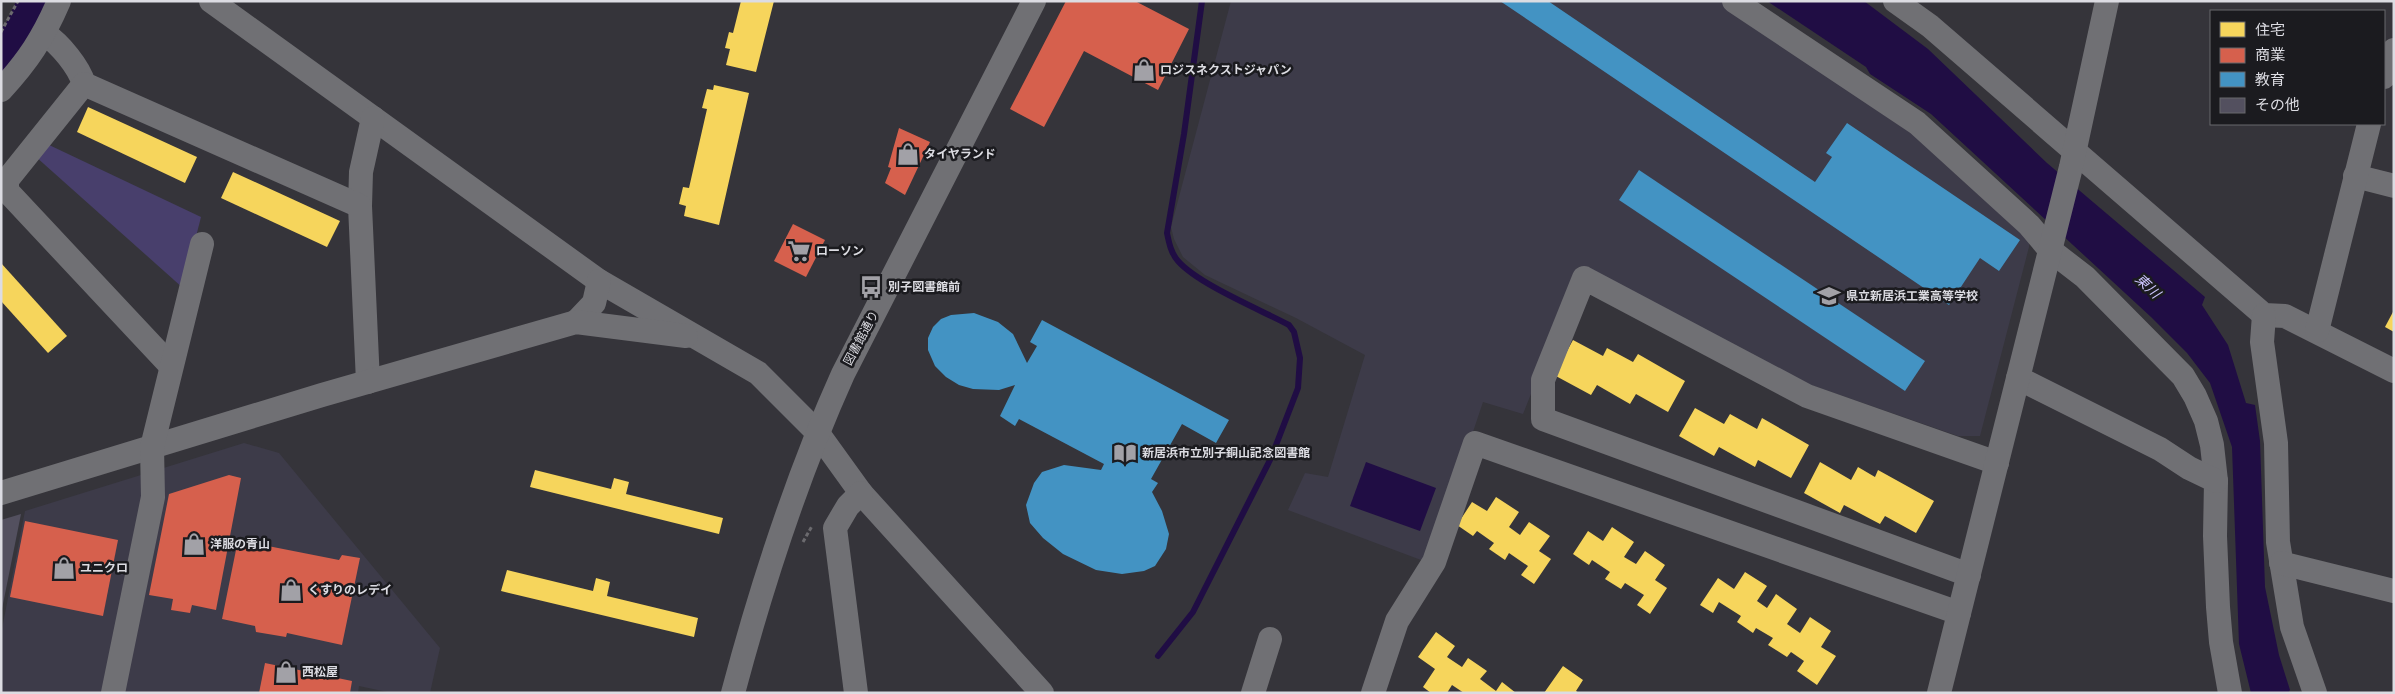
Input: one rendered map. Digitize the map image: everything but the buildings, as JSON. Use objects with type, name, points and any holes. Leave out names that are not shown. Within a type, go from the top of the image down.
[{"type":"street","points":[[1,90],[21,69],[45,34],[59,1]]},
{"type":"street","points":[[212,1],[599,281],[758,373],[817,432],[861,493],[1042,693]]},
{"type":"street","name":"図書館通り","points":[[733,693],[754,612],[817,432],[843,374],[1034,1]]},
{"type":"street","points":[[1734,1],[1917,123],[2029,226],[2052,241],[2084,277],[2183,376],[2196,396],[2206,421],[2212,445],[2216,481],[2215,536],[2218,607],[2221,642],[2230,693]]},
{"type":"street","points":[[1895,1],[1930,26],[2073,159],[2264,315],[2285,316],[2394,371]]},
{"type":"street","points":[[1939,693],[2073,159],[2107,1]]},
{"type":"street","points":[[45,34],[54,39],[81,76],[84,84],[360,206]]},
{"type":"street","points":[[2385,74],[2394,50]]},
{"type":"street","points":[[84,84],[4,175],[6,190],[171,366]]},
{"type":"street","points":[[368,382],[360,206],[362,172],[373,118]]},
{"type":"street","points":[[2317,331],[2369,125]]},
{"type":"street","points":[[2355,176],[2394,186]]},
{"type":"street","points":[[112,693],[153,496],[152,447],[202,244]]},
{"type":"street","points":[[1969,575],[1543,419],[1543,380],[1584,278],[1807,396],[1997,463]]},
{"type":"street","points":[[576,322],[594,304],[599,281]]},
{"type":"street","points":[[2264,315],[2262,342],[2276,443],[2278,542],[2292,627],[2315,693]]},
{"type":"street","points":[[1,493],[368,382],[576,322],[696,337]]},
{"type":"street","points":[[2018,378],[2160,449],[2189,468],[2216,481]]},
{"type":"street","points":[[1373,693],[1397,621],[1434,562],[1475,443],[1959,613]]},
{"type":"street","points":[[856,693],[835,528],[848,506],[861,493]]},
{"type":"street","points":[[2281,563],[2394,591]]},
{"type":"street","points":[[1253,693],[1270,639]]},
{"type":"path","points":[[1,32],[18,1]]},
{"type":"path","points":[[800,549],[816,520]]},
{"type":"shaded area","name":"県立新居浜工業高等学校","points":[[1231,1],[1722,1],[1913,128],[2030,235],[2029,247],[1980,436],[1958,436],[1811,385],[1582,266],[1523,414],[1483,402],[1429,563],[1288,510],[1305,473],[1328,477],[1365,355],[1296,318],[1205,275],[1183,257],[1174,239],[1171,227]]},
{"type":"shaded area","points":[[47,144],[201,217],[183,288],[35,156]]},
{"type":"shaded area","points":[[244,443],[279,453],[440,648],[430,693],[392,693],[359,686],[358,693],[1,693],[1,634],[25,511]]},
{"type":"water","name":"東川","points":[[1767,1],[1864,1],[1928,49],[2047,163],[2205,297],[2202,305],[2228,345],[2246,403],[2255,405],[2260,441],[2265,587],[2279,655],[2290,690],[2288,693],[2251,693],[2239,644],[2232,447],[2210,383],[2187,353],[2151,317],[1931,114],[1870,74],[1866,67]]},
{"type":"water","points":[[1366,462],[1436,488],[1420,531],[1350,506]]},
{"type":"waterway","points":[[1,58],[22,32],[36,1]]},
{"type":"waterway","points":[[1158,656],[1193,612],[1271,458],[1298,388],[1300,358],[1294,332],[1289,325],[1230,296],[1187,270],[1172,251],[1167,233],[1184,134],[1202,1]]},
{"type":"place","name":"ロジスネクストジャパン","points":[[1144,70]]},
{"type":"place","name":"タイヤランド","points":[[908,154]]},
{"type":"place","name":"ローソン","points":[[799,251]]},
{"type":"place","name":"別子図書館前","points":[[871,287]]},
{"type":"place","name":"県立新居浜工業高等学校","points":[[1829,296]]},
{"type":"place","name":"新居浜市立別子銅山記念図書館","points":[[1125,453]]},
{"type":"place","name":"洋服の青山","points":[[194,544]]},
{"type":"place","name":"ユニクロ","points":[[64,568]]},
{"type":"place","name":"くすりのレデイ","points":[[291,590]]},
{"type":"place","name":"西松屋","points":[[286,672]]}]
